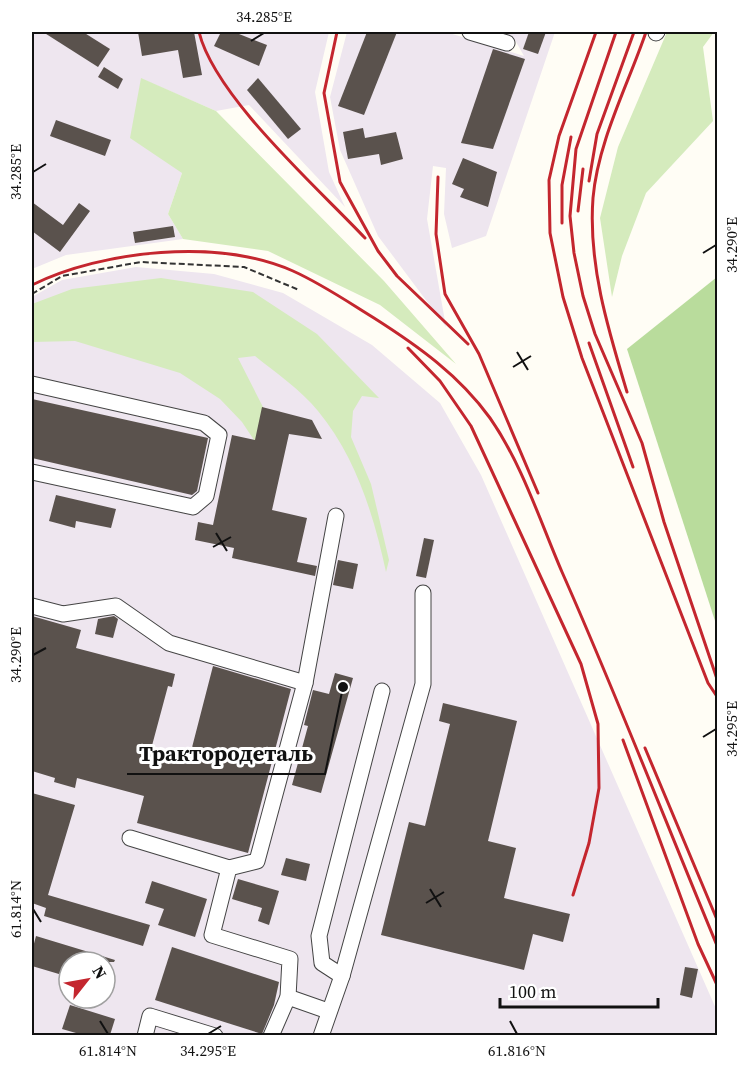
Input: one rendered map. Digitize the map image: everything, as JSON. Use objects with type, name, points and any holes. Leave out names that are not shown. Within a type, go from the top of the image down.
[{"type":"street","points":[[470,32],[507,43]]},
{"type":"street","points":[[32,384],[204,423],[219,435],[206,496],[193,507],[32,472]]},
{"type":"street","points":[[130,838],[230,868],[256,861],[305,683],[336,516]]},
{"type":"street","points":[[321,1035],[342,976],[423,684],[423,593]]},
{"type":"street","points":[[32,606],[63,614],[116,606],[170,643],[305,683]]},
{"type":"street","points":[[342,976],[322,963],[320,936],[382,691]]},
{"type":"street","points":[[230,868],[212,935],[290,959],[288,997],[271,1035]]},
{"type":"street","points":[[288,997],[328,1011]]},
{"type":"street","points":[[145,1035],[150,1016],[215,1035]]},
{"type":"path","points":[[32,294],[62,276],[141,262],[244,267],[299,290]]},
{"type":"shaded area","points":[[32,32],[329,32],[315,92],[329,172],[345,207],[249,105],[216,111],[142,79],[182,173],[168,214],[183,239],[66,255],[32,269]]},
{"type":"shaded area","points":[[347,32],[446,32],[524,56],[515,40],[489,32],[555,32],[486,236],[452,248],[444,214],[446,168],[433,166],[427,219],[446,327],[378,236],[340,150],[330,97]]},
{"type":"shaded area","points":[[136,267],[214,274],[283,293],[372,345],[440,403],[481,475],[717,1011],[717,1035],[32,1035],[32,297],[62,280]]},
{"type":"green space","points":[[667,32],[714,32],[703,47],[713,121],[646,193],[622,256],[612,297],[600,218],[618,147]]},
{"type":"green space","points":[[141,78],[216,111],[384,281],[456,364],[380,305],[268,251],[183,239],[168,214],[182,173],[130,138]]},
{"type":"green space","points":[[717,277],[717,627],[627,349]]},
{"type":"green space","points":[[161,278],[253,292],[317,334],[379,398],[362,396],[353,411],[351,437],[371,484],[389,560],[386,572],[376,530],[362,488],[343,448],[311,403],[255,356],[238,358],[265,411],[256,443],[242,422],[220,399],[180,373],[75,341],[32,342],[32,304],[72,289]]},
{"type":"building","points":[[43,32],[83,32],[110,49],[98,67]]},
{"type":"building","points":[[138,32],[194,32],[202,75],[183,78],[178,50],[142,56]]},
{"type":"building","points":[[221,32],[234,32],[267,45],[259,66],[214,46]]},
{"type":"building","points":[[367,32],[397,32],[364,115],[338,106]]},
{"type":"building","points":[[529,32],[546,32],[538,54],[523,49]]},
{"type":"building","points":[[493,49],[525,59],[493,149],[461,143]]},
{"type":"building","points":[[104,67],[123,79],[118,89],[98,77]]},
{"type":"building","points":[[258,78],[301,129],[288,139],[247,90]]},
{"type":"building","points":[[56,120],[111,140],[105,156],[50,136]]},
{"type":"building","points":[[363,128],[365,138],[396,132],[403,159],[381,165],[379,154],[348,159],[343,132]]},
{"type":"building","points":[[463,158],[497,172],[488,207],[460,197],[464,189],[452,184]]},
{"type":"building","points":[[32,202],[63,225],[79,203],[90,211],[60,252],[32,231]]},
{"type":"building","points":[[173,226],[175,237],[135,243],[133,232]]},
{"type":"building","points":[[32,399],[208,438],[197,491],[192,495],[32,458]]},
{"type":"building","points":[[262,407],[312,420],[322,439],[289,434],[272,510],[307,518],[297,562],[317,566],[315,576],[232,558],[234,548],[195,540],[198,522],[213,525],[232,435],[255,440]]},
{"type":"building","points":[[56,495],[116,509],[111,528],[76,521],[75,528],[49,521]]},
{"type":"building","points":[[424,538],[434,540],[426,578],[416,576]]},
{"type":"building","points":[[338,560],[358,564],[353,589],[333,585]]},
{"type":"building","points":[[32,616],[81,630],[76,648],[175,674],[172,687],[168,686],[150,753],[188,763],[213,666],[291,689],[248,853],[137,823],[144,796],[77,778],[75,788],[54,782],[55,778],[32,771]]},
{"type":"building","points":[[114,616],[118,619],[113,638],[95,634],[98,619]]},
{"type":"building","points":[[335,673],[353,678],[321,793],[292,785],[308,726],[304,725],[313,690],[329,694]]},
{"type":"building","points":[[443,703],[517,721],[488,841],[516,848],[504,898],[570,914],[563,942],[533,934],[524,970],[381,935],[409,822],[425,826],[450,724],[439,721]]},
{"type":"building","points":[[32,793],[75,805],[48,895],[150,925],[143,946],[44,916],[46,908],[32,903]]},
{"type":"building","points":[[286,858],[310,864],[306,881],[281,875]]},
{"type":"building","points":[[238,879],[279,891],[269,925],[258,921],[262,908],[232,899]]},
{"type":"building","points":[[152,881],[207,899],[195,937],[158,925],[164,909],[145,903]]},
{"type":"building","points":[[36,936],[82,950],[57,950],[57,973],[32,966],[32,951]]},
{"type":"building","points":[[172,947],[279,982],[274,1005],[262,1034],[155,1000]]},
{"type":"building","points":[[685,967],[698,969],[692,998],[680,995]]},
{"type":"building","points":[[68,1010],[86,1010],[115,1019],[110,1035],[83,1035],[62,1029]]},
{"type":"railway","points":[[199,32],[209,57],[225,85],[246,113],[270,141],[365,238]]},
{"type":"railway","points":[[337,32],[324,93],[340,182],[378,251],[397,276],[468,344]]},
{"type":"railway","points":[[596,32],[559,136],[549,180],[550,233],[563,297],[582,358],[708,683],[718,698]]},
{"type":"railway","points":[[616,32],[576,149],[570,216],[574,253],[583,296],[595,334],[642,443],[664,522],[718,682]]},
{"type":"railway","points":[[589,181],[597,134],[634,32]]},
{"type":"railway","points":[[627,392],[601,296],[592,223],[593,198],[607,134],[646,32]]},
{"type":"railway","points":[[562,223],[562,185],[571,137]]},
{"type":"railway","points":[[578,211],[583,169]]},
{"type":"railway","points":[[438,177],[436,234],[445,294],[479,354],[538,493]]},
{"type":"railway","points":[[32,285],[92,263],[161,252],[231,254],[263,261],[293,271],[335,293],[406,339],[437,362],[465,388],[490,418],[521,473],[718,948]]},
{"type":"railway","points":[[589,343],[633,467]]},
{"type":"railway","points":[[408,348],[440,381],[471,426],[581,664],[598,724],[599,788],[589,843],[573,895]]},
{"type":"railway","points":[[623,740],[698,944],[718,987]]},
{"type":"railway","points":[[645,748],[718,922]]},
{"type":"place","name":"Трактородеталь","points":[[343,687]]}]
